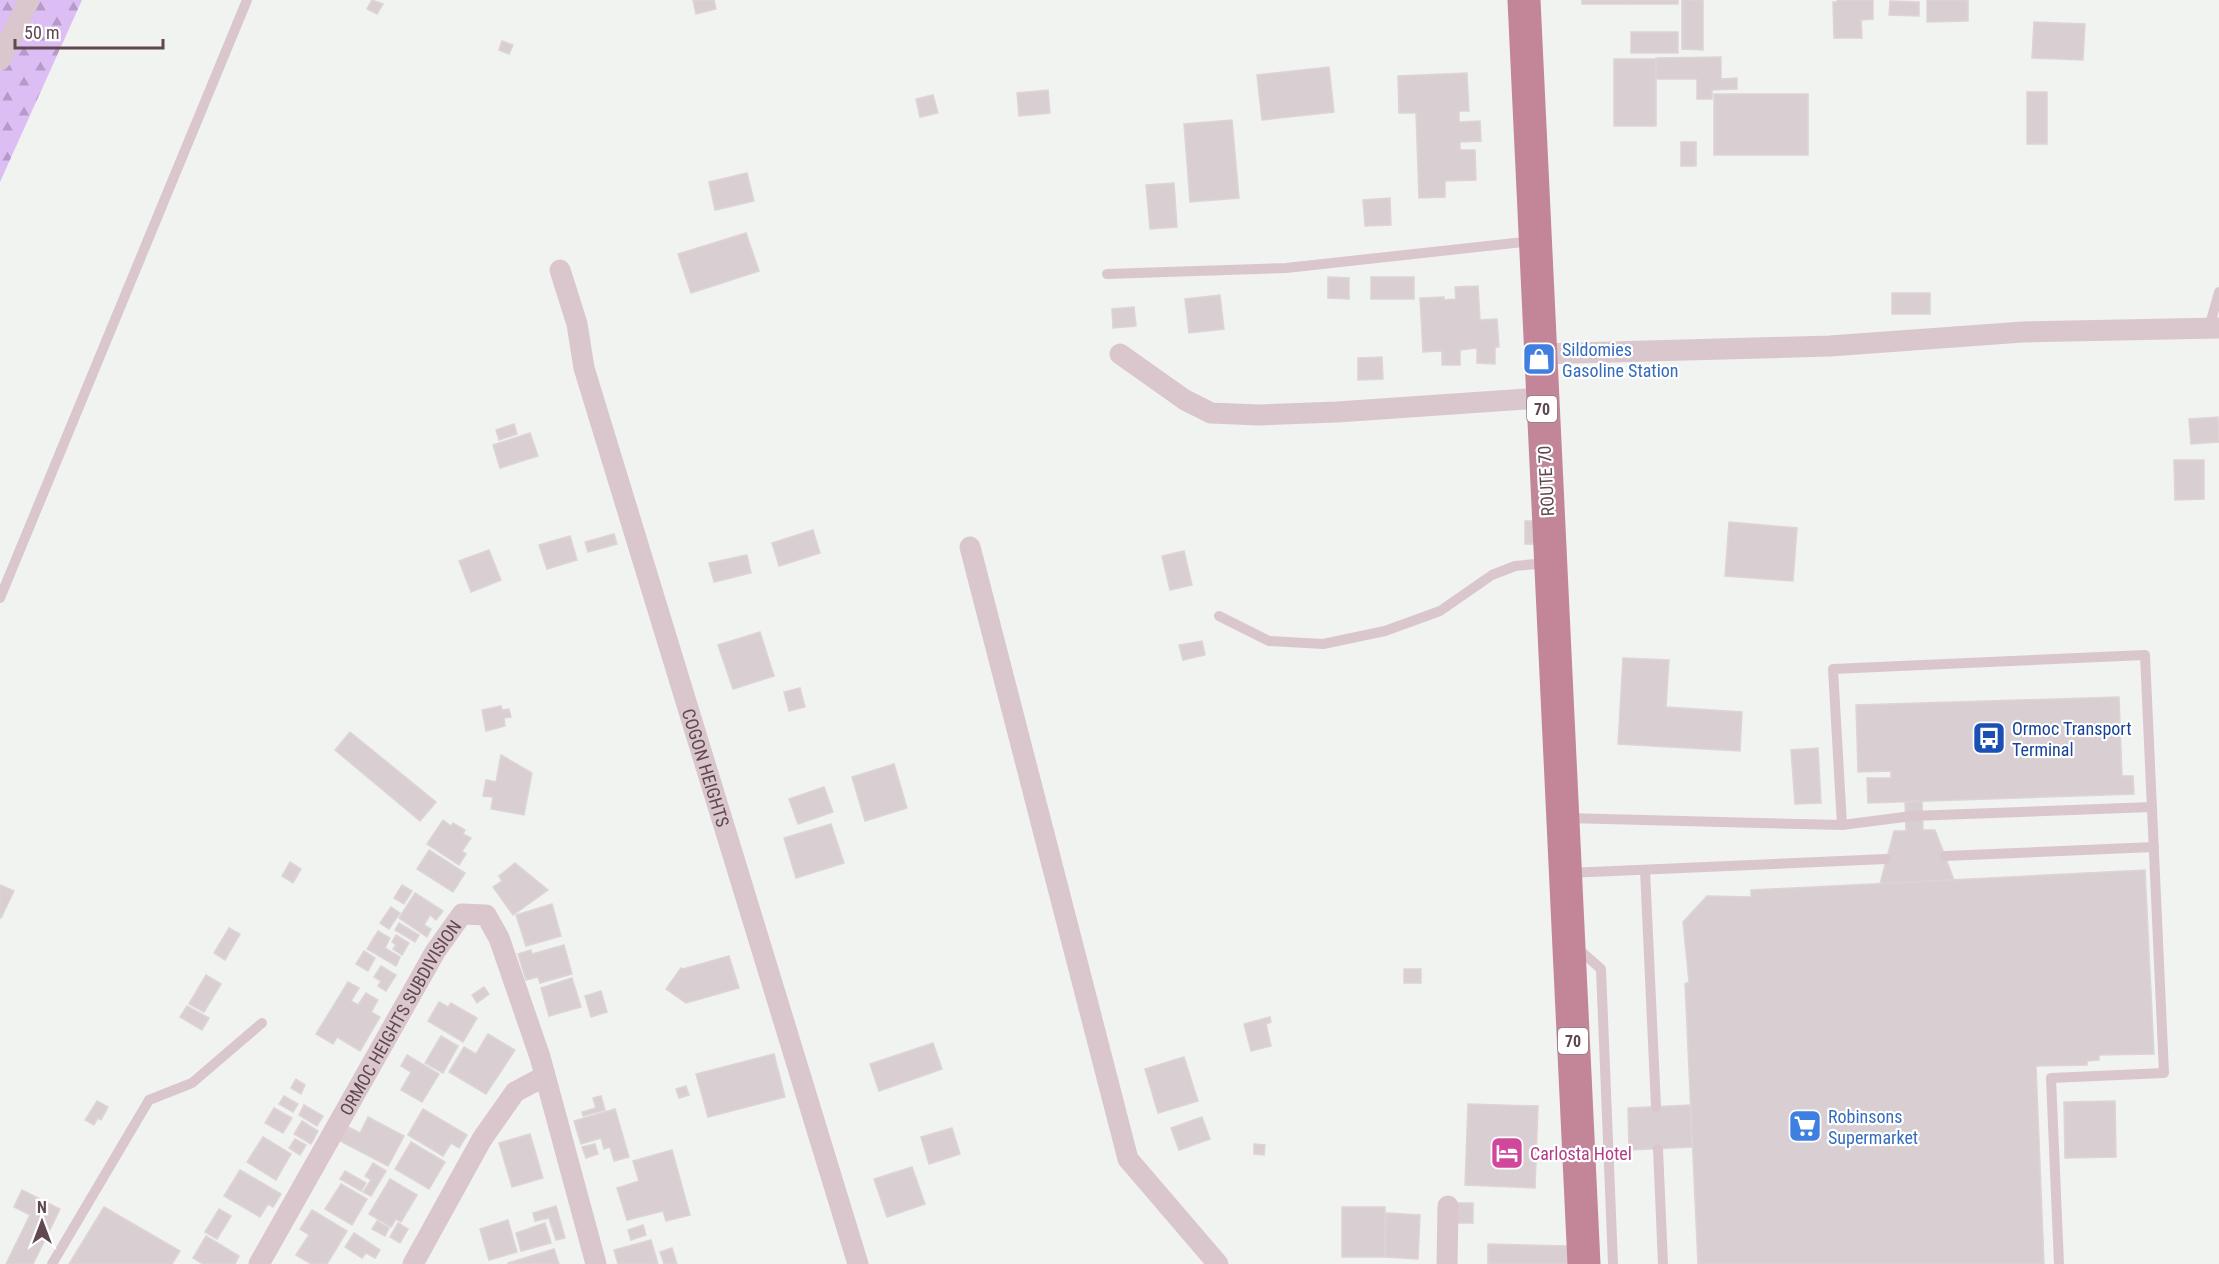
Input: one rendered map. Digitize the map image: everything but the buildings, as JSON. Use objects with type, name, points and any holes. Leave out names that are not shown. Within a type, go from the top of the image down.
[{"type":"highway","name":"ROUTE 70","points":[[1524,0],[1562,818]]},
{"type":"highway","name":"70","points":[[1562,818],[1584,1264]]},
{"type":"street","points":[[0,60],[29,0]]},
{"type":"street","name":"COGON HEIGHTS","points":[[560,270],[577,324],[584,368],[858,1264]]},
{"type":"street","points":[[1539,354],[1830,346],[2023,332],[2214,328]]},
{"type":"street","points":[[1120,354],[1185,400],[1211,413],[1259,415],[1337,412],[1542,398]]},
{"type":"street","points":[[970,547],[1128,1159],[1218,1264]]},
{"type":"street","name":"ORMOC HEIGHTS SUBDIVISION","points":[[259,1264],[435,952],[462,914],[486,915],[499,938],[545,1076],[596,1264]]},
{"type":"street","points":[[413,1264],[482,1139],[516,1092],[545,1076]]},
{"type":"street","points":[[1447,1264],[1448,1206]]},
{"type":"lane","points":[[0,598],[248,0]]},
{"type":"lane","points":[[1107,274],[1286,268],[1536,240]]},
{"type":"lane","points":[[2214,328],[2219,292]]},
{"type":"lane","points":[[1219,616],[1269,641],[1323,644],[1385,631],[1440,611],[1492,575],[1515,566],[1550,562]]},
{"type":"lane","points":[[1842,825],[1833,669],[2145,655],[2164,1073],[2051,1078],[2059,1264]]},
{"type":"lane","points":[[1562,818],[1842,825],[1912,816],[2152,807]]},
{"type":"lane","points":[[1945,856],[2154,847]]},
{"type":"lane","points":[[1565,873],[1886,859]]},
{"type":"lane","points":[[1645,870],[1656,1107]]},
{"type":"lane","points":[[1568,940],[1601,969],[1613,1264]]},
{"type":"lane","points":[[52,1264],[149,1100],[192,1083],[262,1023]]},
{"type":"lane","points":[[1658,1149],[1663,1264]]},
{"type":"green space","points":[[0,0],[82,0],[0,182]]},
{"type":"place","name":"Sildomies Gasoline Station","points":[[1539,359]]},
{"type":"place","name":"Ormoc Transport Terminal","points":[[1989,738]]},
{"type":"place","name":"Robinsons Supermarket","points":[[1805,1126]]},
{"type":"place","name":"Carlosta Hotel","points":[[1507,1153]]}]
